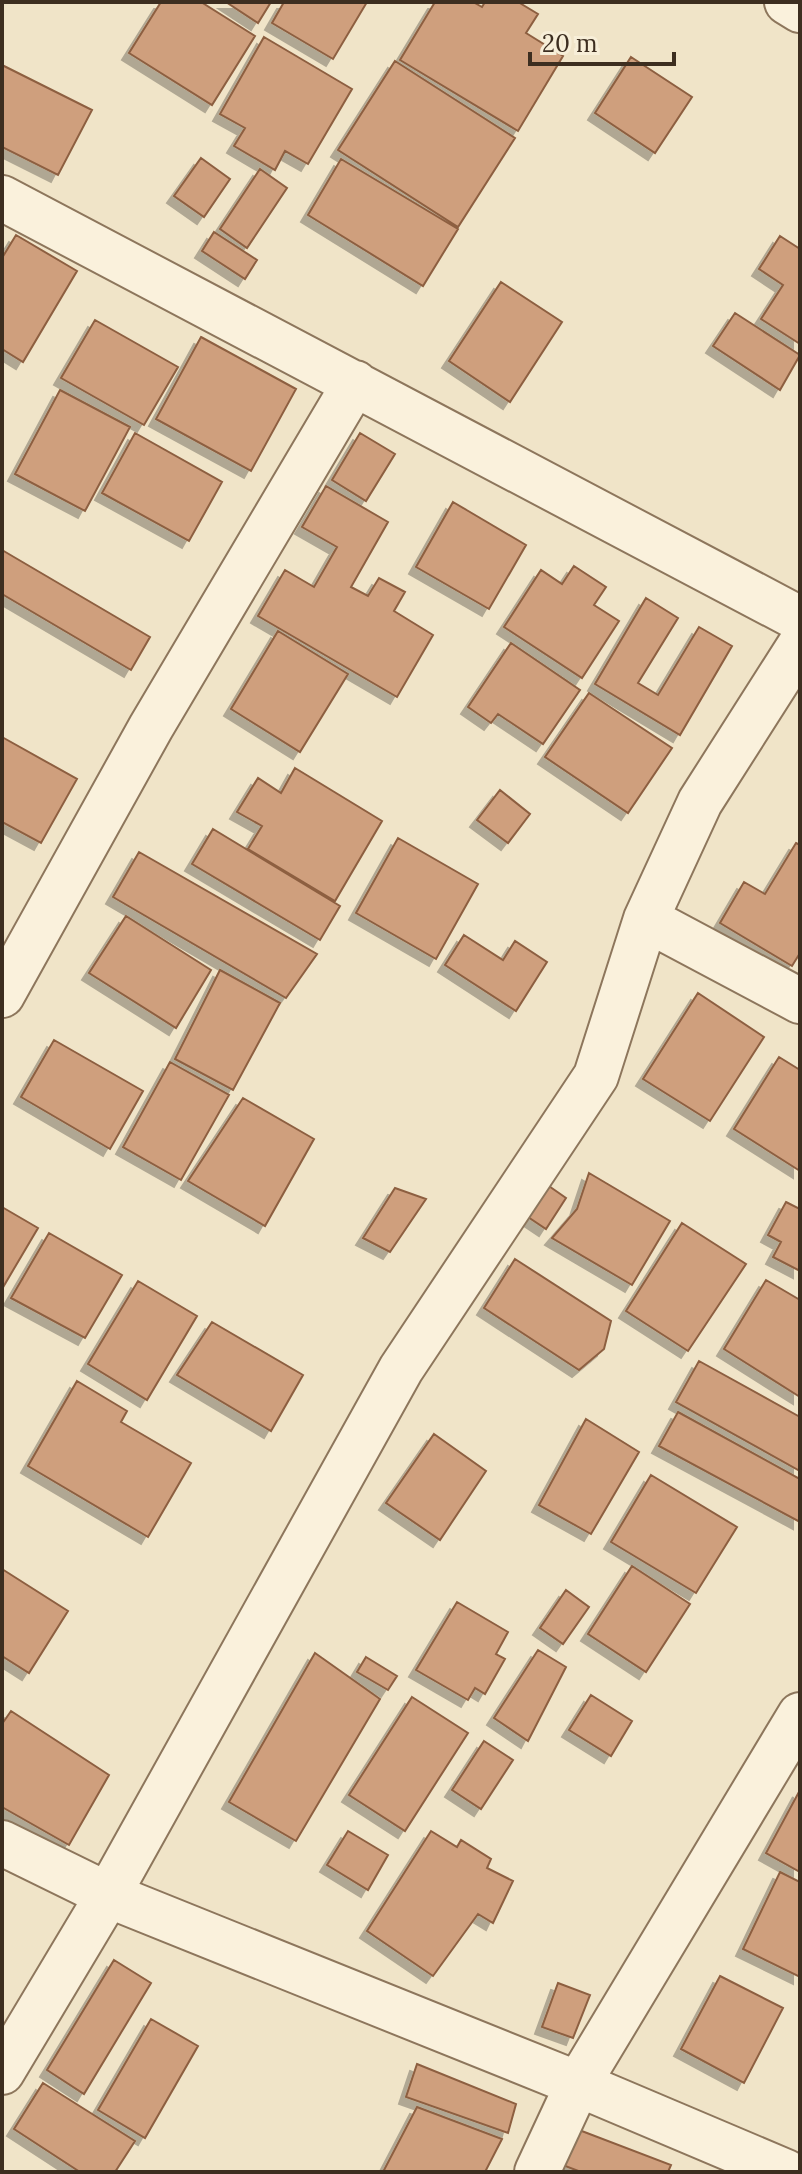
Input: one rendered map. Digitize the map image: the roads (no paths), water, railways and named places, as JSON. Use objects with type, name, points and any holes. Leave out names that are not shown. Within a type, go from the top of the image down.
[{"type":"street","points":[[787,2],[800,10]]},
{"type":"street","points":[[2,198],[800,619]]},
{"type":"street","points":[[2,995],[151,727],[355,383]]},
{"type":"street","points":[[2,2072],[108,1895],[401,1369],[596,1076],[646,919],[700,802],[800,645]]},
{"type":"street","points":[[646,919],[800,1001]]},
{"type":"street","points":[[537,2172],[578,2084],[800,1715]]},
{"type":"street","points":[[2,1843],[108,1895],[578,2084],[786,2172]]}]
